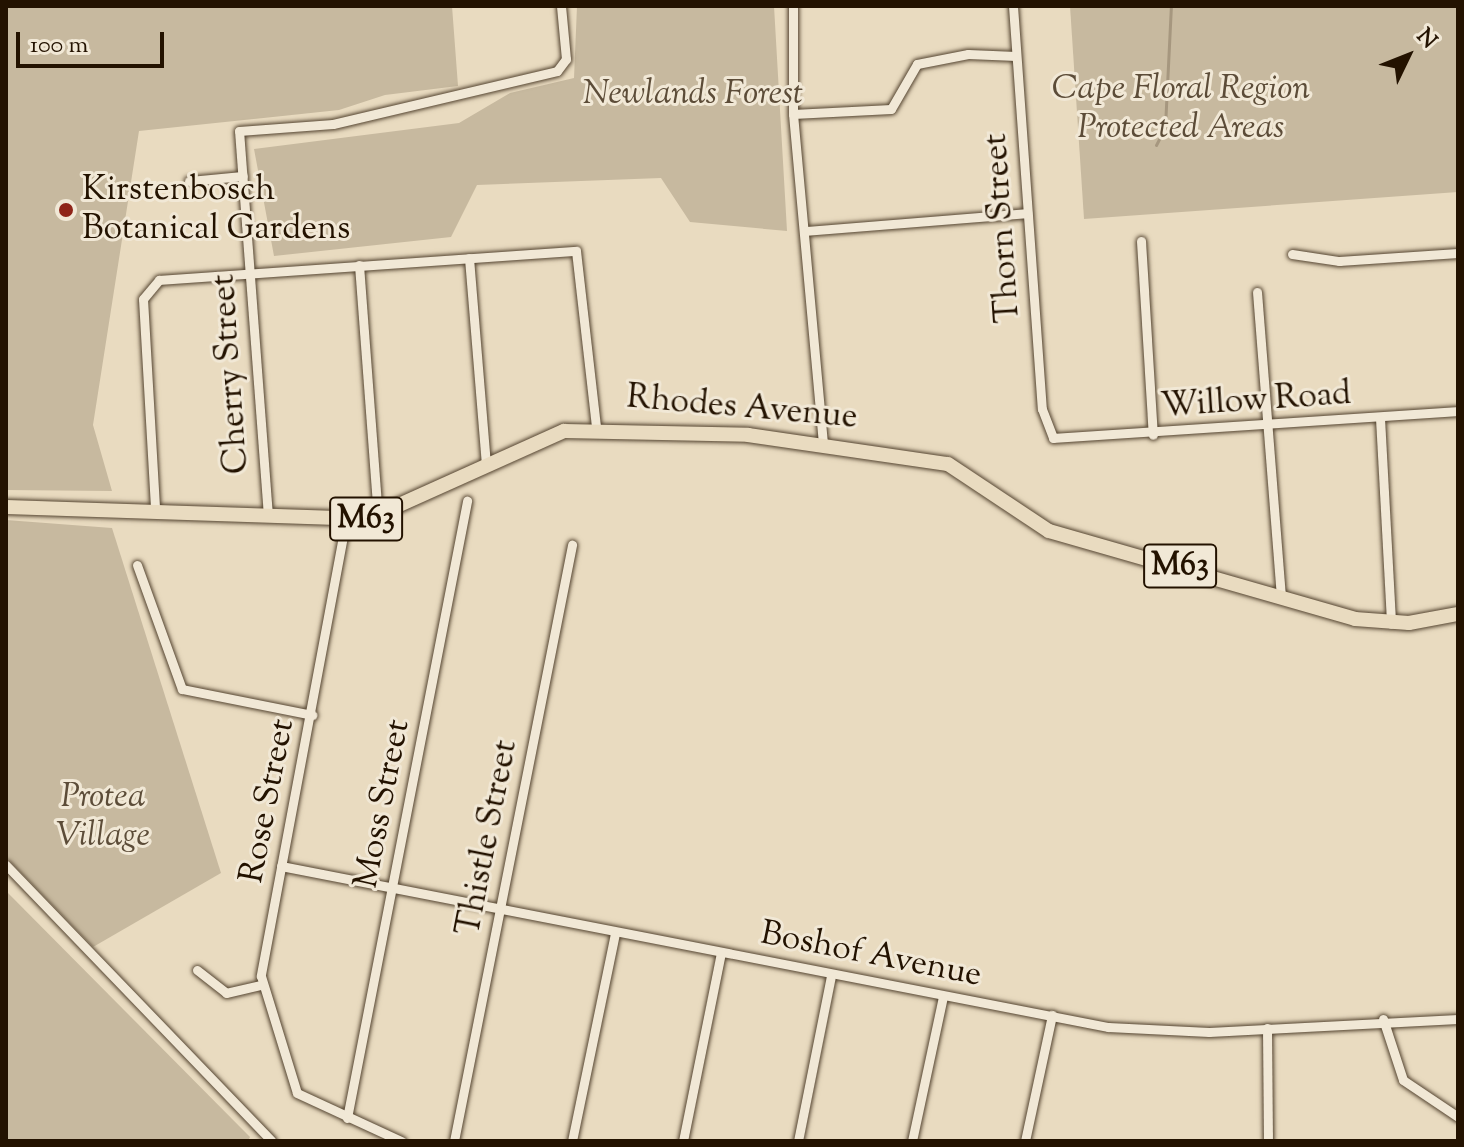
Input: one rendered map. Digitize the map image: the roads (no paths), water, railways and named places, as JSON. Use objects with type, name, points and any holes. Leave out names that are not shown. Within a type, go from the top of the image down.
[{"type":"main road","name":"Rhodes Avenue","points":[[6,507],[155,507],[346,520],[378,517],[551,434],[596,426],[823,442],[948,464],[1049,531],[1281,595],[1391,624],[1458,614]]},
{"type":"street","name":"Cherry Street","points":[[268,516],[239,131],[333,124],[557,71],[566,59],[561,6]]},
{"type":"street","points":[[792,6],[793,114],[823,442]]},
{"type":"street","name":"Thorn Street","points":[[1013,6],[1042,409],[1058,441]]},
{"type":"street","points":[[793,114],[891,109],[917,64],[968,54],[1016,56]]},
{"type":"street","points":[[189,181],[243,176]]},
{"type":"street","points":[[805,231],[1027,213]]},
{"type":"street","points":[[1141,241],[1153,435]]},
{"type":"street","points":[[155,507],[145,343],[149,286],[249,272],[573,250],[581,258],[596,426]]},
{"type":"street","points":[[1292,254],[1339,261],[1458,253]]},
{"type":"street","points":[[469,258],[486,466]]},
{"type":"street","points":[[359,265],[378,517]]},
{"type":"street","points":[[1257,292],[1265,426],[1281,595]]},
{"type":"street","name":"Willow Road","points":[[1058,441],[1458,411]]},
{"type":"street","points":[[1380,418],[1391,624]]},
{"type":"street","name":"Moss Street","points":[[347,1118],[467,501]]},
{"type":"street","name":"Rose Street","points":[[346,520],[312,715],[281,866],[262,985],[294,1090],[347,1118]]},
{"type":"street","name":"Thistle Street","points":[[454,1141],[572,545]]},
{"type":"street","points":[[137,565],[182,689],[312,715]]},
{"type":"street","points":[[6,865],[272,1141]]},
{"type":"street","name":"Boshof Avenue","points":[[281,866],[831,976],[1116,1028],[1267,1028],[1383,1019],[1458,1019]]},
{"type":"street","points":[[572,1141],[615,933]]},
{"type":"street","points":[[683,1141],[721,953]]},
{"type":"street","points":[[197,970],[226,993],[262,985]]},
{"type":"street","points":[[798,1141],[831,976]]},
{"type":"street","points":[[912,1141],[943,997]]},
{"type":"street","points":[[1025,1141],[1052,1015]]},
{"type":"street","points":[[1383,1019],[1403,1080],[1458,1117]]},
{"type":"street","points":[[1267,1028],[1268,1139]]},
{"type":"street","points":[[347,1118],[401,1141]]},
{"type":"waterway","points":[[1156,145],[1165,127],[1171,6]]},
{"type":"place","name":"Kirstenbosch Botanical Gardens","points":[[66,210]]},
{"type":"park label","name":"Newlands Forest","points":[[693,95]]},
{"type":"park label","name":"Cape Floral Region Protected Areas","points":[[1181,108]]},
{"type":"park label","name":"Protea Village","points":[[103,816]]}]
